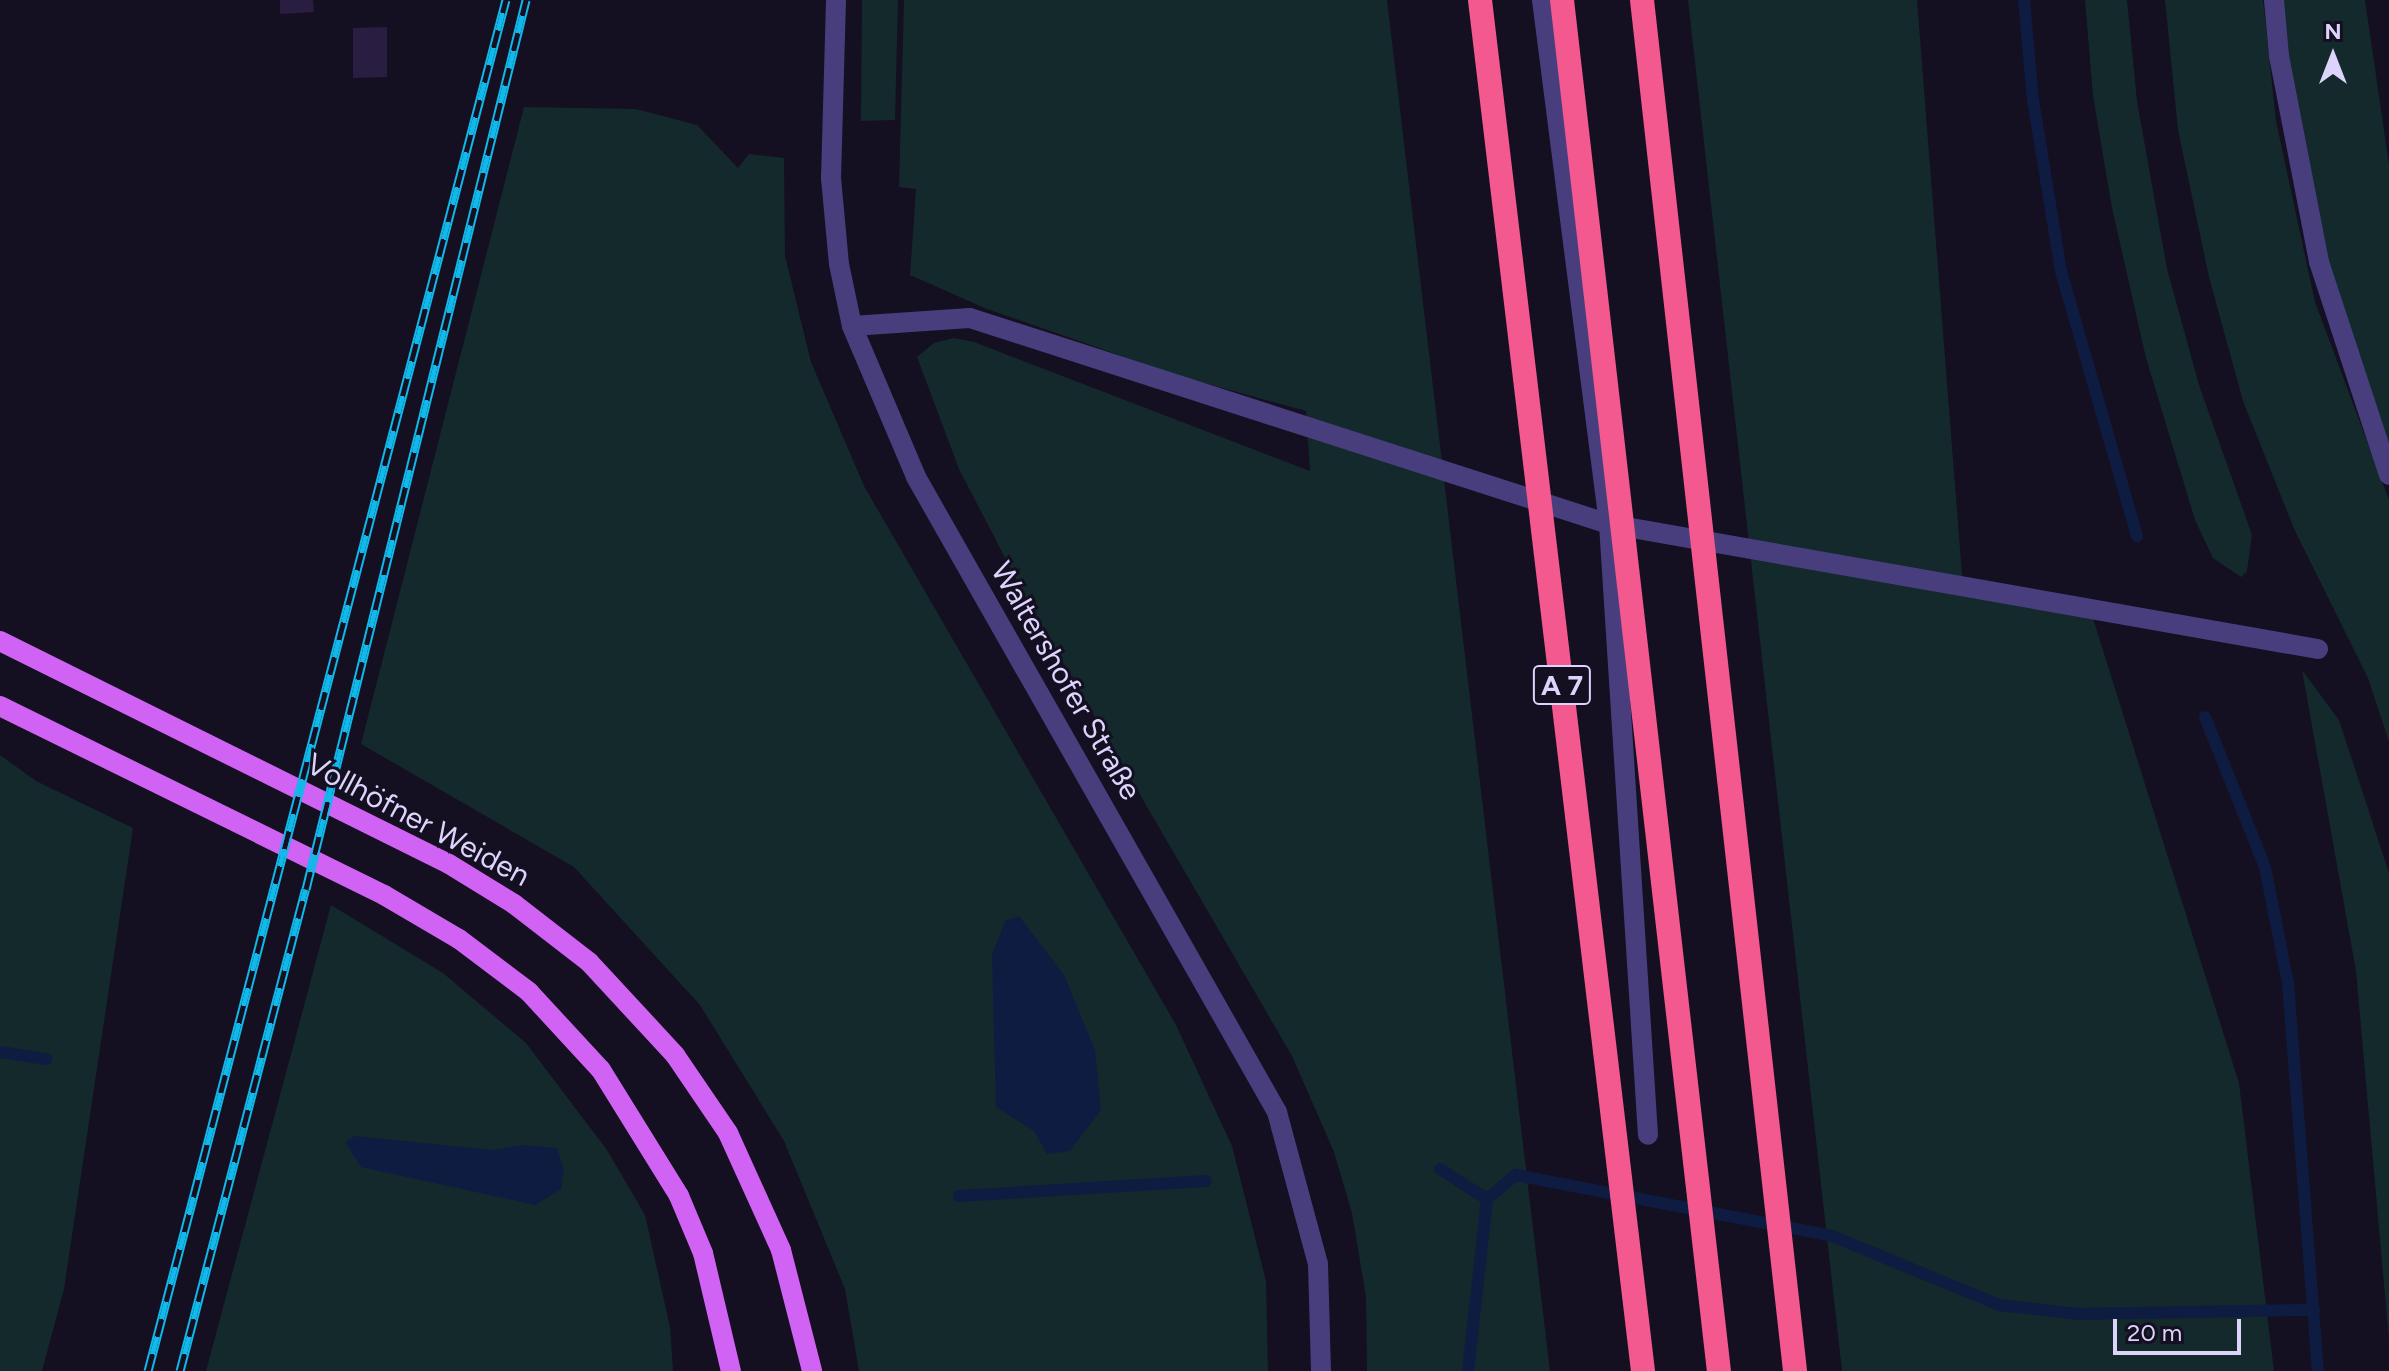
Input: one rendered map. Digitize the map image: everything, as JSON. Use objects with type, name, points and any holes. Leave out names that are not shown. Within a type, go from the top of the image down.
[{"type":"highway","name":"A 7","points":[[1480,0],[1643,1371]]},
{"type":"highway","points":[[1562,0],[1719,1371]]},
{"type":"highway","points":[[1642,0],[1795,1371]]},
{"type":"main road","name":"Vollhöfner Weiden","points":[[0,641],[449,864],[514,904],[589,962],[675,1055],[728,1133],[781,1250],[812,1371]]},
{"type":"main road","points":[[0,706],[384,895],[459,939],[529,992],[601,1070],[679,1196],[703,1253],[731,1371]]},
{"type":"street","name":"Waltershofer Straße","points":[[836,0],[831,178],[839,264],[852,326],[916,477],[1277,1112],[1318,1264],[1321,1371]]},
{"type":"street","points":[[1542,0],[1609,524],[1648,1135]]},
{"type":"street","points":[[2274,0],[2279,56],[2319,262],[2389,475]]},
{"type":"street","points":[[852,326],[970,318],[1609,524],[2318,649]]},
{"type":"green space","points":[[862,0],[898,0],[895,120],[861,121]]},
{"type":"green space","points":[[904,0],[1387,0],[1550,1371],[1367,1371],[1366,1297],[1352,1213],[1334,1152],[1292,1056],[1028,602],[959,469],[917,357],[934,343],[954,338],[974,342],[1310,471],[1306,411],[1179,376],[987,309],[910,275],[916,189],[899,187]]},
{"type":"green space","points":[[1688,0],[1917,0],[1963,587],[2090,609],[2239,1083],[2274,1371],[1842,1371]]},
{"type":"green space","points":[[2085,0],[2127,0],[2137,101],[2167,269],[2199,385],[2252,535],[2247,571],[2241,577],[2213,558],[2195,520],[2146,358],[2112,208],[2093,96]]},
{"type":"green space","points":[[2165,0],[2263,0],[2276,121],[2315,302],[2389,500],[2389,742],[2368,678],[2295,531],[2243,401],[2209,277],[2178,130]]},
{"type":"green space","points":[[2274,0],[2365,0],[2389,165],[2389,475],[2319,262]]},
{"type":"green space","points":[[524,107],[636,109],[697,125],[738,168],[749,154],[784,158],[785,256],[811,362],[864,486],[1176,1025],[1232,1146],[1266,1281],[1268,1371],[859,1371],[845,1289],[784,1141],[700,1005],[574,867],[361,744]]},
{"type":"green space","points":[[2302,670],[2339,720],[2389,873],[2389,1340],[2356,971]]},
{"type":"green space","points":[[0,755],[36,781],[133,828],[64,1289],[42,1371],[0,1371]]},
{"type":"green space","points":[[331,905],[443,973],[526,1043],[607,1150],[645,1215],[670,1327],[673,1371],[206,1371]]},
{"type":"water","points":[[1019,916],[1064,975],[1095,1050],[1101,1110],[1070,1151],[1047,1154],[1034,1131],[996,1107],[992,955],[1005,921]]},
{"type":"water","points":[[355,1136],[492,1150],[522,1145],[557,1148],[564,1170],[561,1189],[535,1205],[361,1167],[345,1142]]},
{"type":"building","points":[[280,0],[313,0],[314,12],[280,14]]},
{"type":"building","points":[[387,27],[387,77],[353,78],[353,28]]},
{"type":"waterway","points":[[2024,0],[2033,100],[2061,271],[2137,536]]},
{"type":"waterway","points":[[2205,717],[2265,867],[2288,983],[2318,1371]]},
{"type":"waterway","points":[[0,1052],[46,1059]]},
{"type":"waterway","points":[[1440,1169],[1487,1199],[1468,1371]]},
{"type":"waterway","points":[[1487,1199],[1516,1175],[1832,1236],[1999,1305],[2078,1314],[2314,1310]]},
{"type":"waterway","points":[[959,1196],[1206,1181]]},
{"type":"railway","points":[[148,1371],[506,0]]},
{"type":"railway","points":[[180,1371],[306,889],[526,0]]}]
